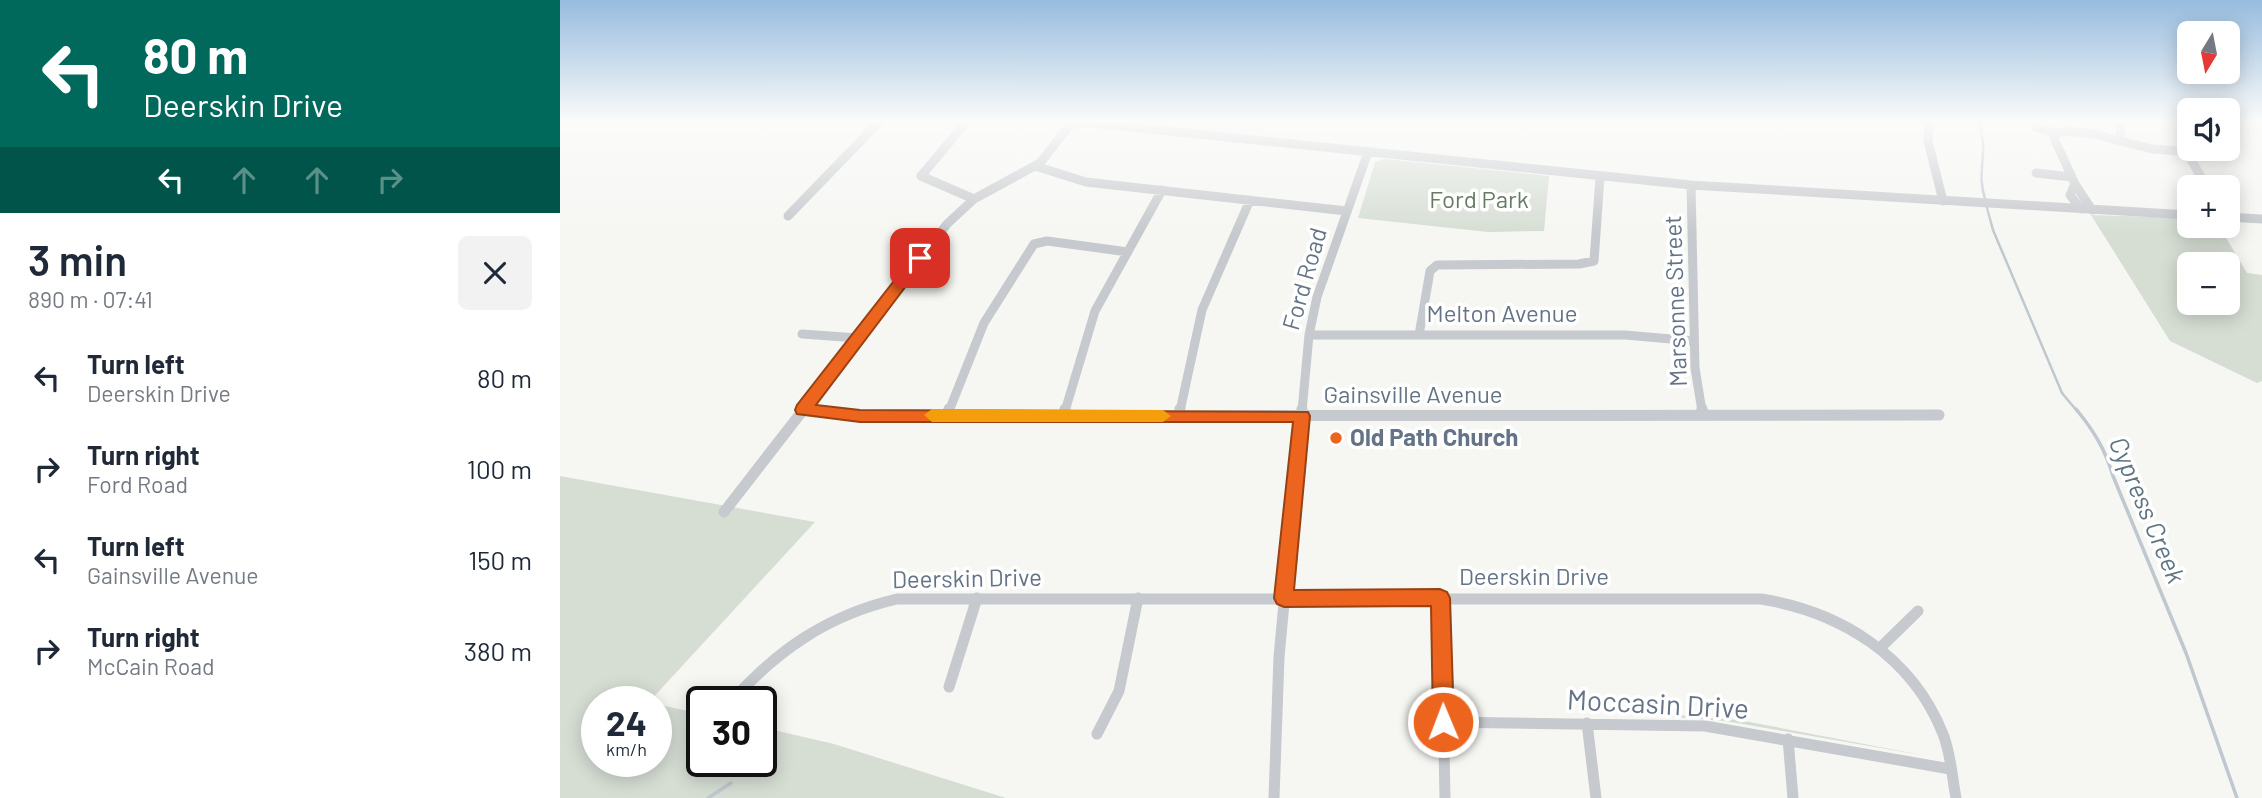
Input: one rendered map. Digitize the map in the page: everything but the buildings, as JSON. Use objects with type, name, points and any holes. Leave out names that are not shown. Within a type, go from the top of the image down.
[{"type":"street","points":[[788,216],[844,158]]},
{"type":"street","points":[[936,158],[921,176],[974,199]]},
{"type":"street","points":[[723,512],[941,231],[974,199],[1044,158]]},
{"type":"street","name":"Ford Road","points":[[1274,798],[1277,684],[1309,335],[1317,297],[1366,158]]},
{"type":"street","points":[[1426,158],[1691,186],[2177,214]]},
{"type":"street","points":[[1932,158],[1943,201]]},
{"type":"street","points":[[2063,158],[2073,181],[2092,210]]},
{"type":"street","points":[[1035,166],[1081,181],[1347,211]]},
{"type":"street","points":[[2036,173],[2073,181]]},
{"type":"street","points":[[1419,335],[1430,271],[1437,265],[1579,264],[1594,261],[1600,177]]},
{"type":"street","points":[[2073,181],[2070,194],[2081,209]]},
{"type":"street","name":"Marsonne Street","points":[[1691,186],[1694,341],[1697,386],[1703,415]]},
{"type":"street","points":[[1063,416],[1096,311],[1162,190]]},
{"type":"street","points":[[1179,416],[1202,310],[1250,200]]},
{"type":"street","points":[[2240,218],[2262,219]]},
{"type":"street","points":[[947,415],[984,323],[1034,244],[1047,241],[1128,252]]},
{"type":"street","points":[[802,334],[858,338]]},
{"type":"street","name":"Melton Avenue","points":[[1309,335],[1637,335],[1694,341]]},
{"type":"street","name":"Gainsville Avenue","points":[[803,410],[850,416],[1939,415]]},
{"type":"street","points":[[949,687],[978,598]]},
{"type":"street","points":[[1097,733],[1119,691],[1138,598]]},
{"type":"street","points":[[1440,598],[1445,798]]},
{"type":"street","name":"Deerskin Drive","points":[[745,686],[782,650],[813,629],[846,613],[897,599],[1774,600],[1826,614],[1856,630],[1880,648],[1911,680],[1931,709],[1945,740],[1956,798]]},
{"type":"street","points":[[1880,648],[1917,611]]},
{"type":"street","name":"Moccasin Drive","points":[[1443,722],[1696,725],[1950,769]]},
{"type":"street","points":[[1587,723],[1596,798]]},
{"type":"street","points":[[1788,739],[1793,798]]},
{"type":"green space","name":"Ford Park","points":[[1385,159],[1549,176],[1544,231],[1488,232],[1358,218],[1375,162]]},
{"type":"green space","points":[[2091,215],[2177,218],[2177,238],[2226,238],[2234,252],[2177,252],[2177,315],[2240,315],[2240,261],[2247,273],[2262,275],[2262,381],[2257,383],[2170,341]]},
{"type":"green space","points":[[560,476],[815,522],[664,686],[581,686],[581,777],[672,777],[672,707],[686,711],[686,777],[777,777],[777,731],[834,744],[1006,798],[560,798]]},
{"type":"green space","points":[[1655,713],[1739,720],[1927,756],[1725,721],[1656,716]]},
{"type":"waterway","name":"Cypress Creek","points":[[1983,158],[1985,199]]},
{"type":"waterway","name":"Cypress Creek","points":[[1987,208],[1993,230],[2062,393],[2077,411]]},
{"type":"waterway","name":"Cypress Creek","points":[[2076,409],[2103,449],[2186,653],[2237,798]]},
{"type":"waterway","points":[[708,798],[731,783]]},
{"type":"slow traffic","points":[[932,415],[1163,416]]},
{"type":"place","name":"Old Path Church","points":[[1336,438]]},
{"type":"route","points":[[920,258],[803,410],[860,416],[1302,416],[1284,598],[1440,598],[1443,722]]}]
